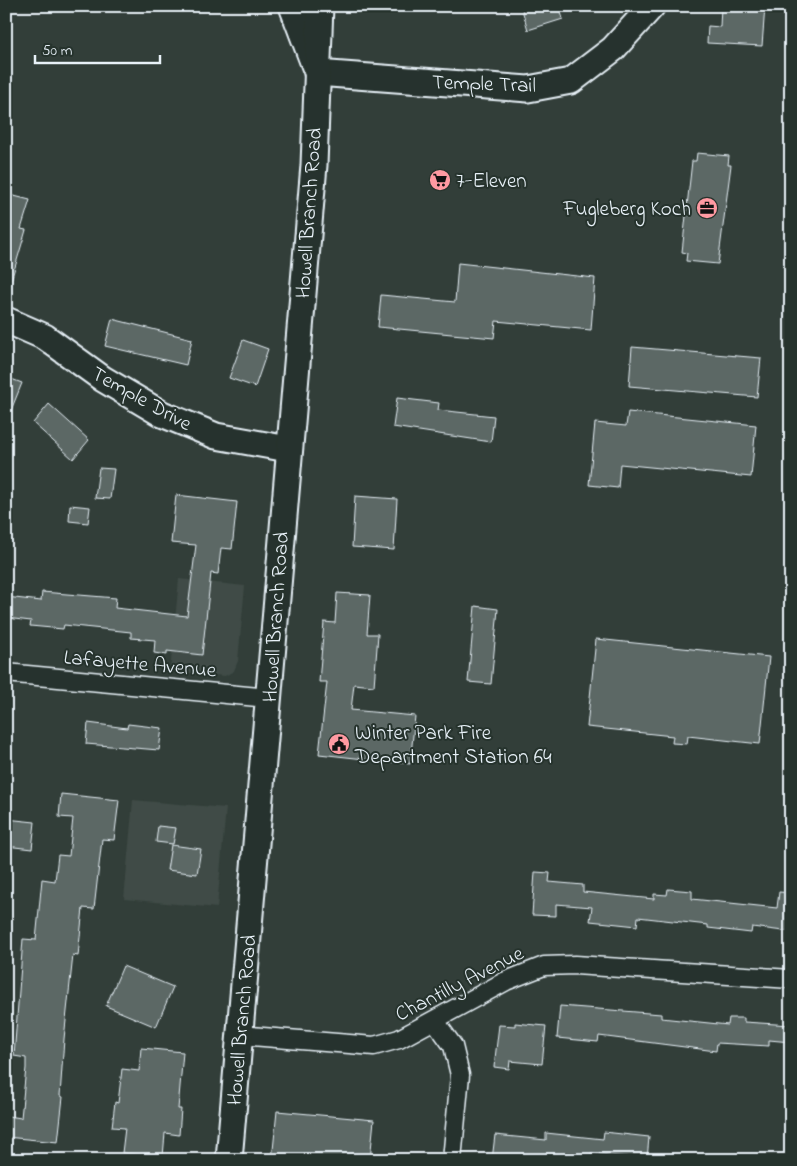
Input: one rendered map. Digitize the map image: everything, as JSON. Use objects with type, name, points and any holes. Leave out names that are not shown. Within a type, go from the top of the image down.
[{"type":"main road","name":"Howell Branch Road","points":[[292,6],[317,74]]},
{"type":"main road","name":"Howell Branch Road","points":[[229,1160],[269,698],[288,448],[314,165],[320,6]]},
{"type":"main road","name":"Temple Trail","points":[[317,74],[528,89],[572,81],[613,49],[652,6]]},
{"type":"main road","name":"Temple Drive","points":[[6,320],[45,337],[103,379],[162,414],[216,436],[288,448]]},
{"type":"street","name":"Lafayette Avenue","points":[[6,673],[269,698]]},
{"type":"street","name":"Chantilly Avenue","points":[[239,1035],[374,1046],[399,1039],[436,1021],[506,981],[544,966],[575,965],[791,979]]},
{"type":"street","points":[[436,1021],[453,1046],[460,1075],[452,1160]]},
{"type":"shaded area","points":[[179,579],[245,586],[238,661],[234,671],[225,676],[170,671]]},
{"type":"shaded area","points":[[133,800],[226,808],[217,908],[124,899]]},
{"type":"building","points":[[521,6],[559,6],[563,19],[528,30]]},
{"type":"building","points":[[721,6],[765,6],[762,46],[707,43],[708,26],[720,27]]},
{"type":"building","name":"Fugleberg Koch","points":[[697,153],[729,156],[728,165],[731,165],[718,264],[686,261],[687,253],[682,252],[692,161],[696,161]]},
{"type":"building","points":[[6,194],[30,200],[21,229],[26,230],[10,284],[6,283]]},
{"type":"building","points":[[458,263],[595,278],[591,330],[496,321],[494,338],[378,327],[381,295],[455,302]]},
{"type":"building","points":[[112,319],[192,339],[186,365],[105,346]]},
{"type":"building","points":[[243,340],[268,349],[255,387],[229,378]]},
{"type":"building","points":[[632,347],[761,358],[757,397],[629,386]]},
{"type":"building","points":[[6,377],[22,383],[7,420],[6,420]]},
{"type":"building","points":[[397,398],[439,403],[438,410],[494,416],[491,442],[393,427]]},
{"type":"building","points":[[49,404],[89,440],[73,459],[33,423]]},
{"type":"building","points":[[628,412],[756,425],[751,477],[620,464],[618,488],[589,485],[595,423],[626,426]]},
{"type":"building","points":[[99,468],[114,469],[110,499],[95,498]]},
{"type":"building","points":[[176,495],[237,502],[232,549],[221,548],[218,574],[211,573],[202,655],[167,651],[167,655],[154,653],[155,640],[131,638],[131,632],[64,625],[63,629],[30,626],[31,621],[6,618],[6,597],[41,601],[42,592],[116,598],[115,608],[187,616],[196,545],[171,543]]},
{"type":"building","points":[[355,496],[397,499],[394,550],[352,547]]},
{"type":"building","points":[[70,505],[90,507],[88,523],[69,521]]},
{"type":"building","points":[[337,593],[370,595],[367,634],[378,634],[374,686],[354,684],[351,710],[415,716],[410,764],[319,754],[327,682],[319,682],[324,622],[335,623]]},
{"type":"building","points":[[475,606],[498,609],[491,684],[468,682]]},
{"type":"building","points":[[596,639],[769,657],[760,744],[688,736],[687,744],[672,743],[673,736],[587,727]]},
{"type":"building","points":[[88,723],[127,728],[128,724],[162,728],[159,750],[86,744]]},
{"type":"building","points":[[61,794],[119,800],[114,840],[102,839],[94,909],[83,908],[78,956],[73,955],[64,1039],[60,1096],[63,1097],[58,1142],[6,1137],[6,1128],[8,1116],[21,1118],[26,1068],[26,1058],[14,1056],[23,939],[36,940],[42,879],[55,881],[58,855],[69,856],[73,818],[59,817]]},
{"type":"building","points":[[6,819],[35,822],[32,849],[6,846]]},
{"type":"building","points":[[158,826],[176,828],[173,844],[156,842]]},
{"type":"building","points":[[171,845],[201,849],[197,874],[167,870]]},
{"type":"building","points":[[535,872],[550,873],[549,882],[583,885],[583,892],[654,899],[654,894],[667,895],[668,889],[692,891],[692,899],[777,908],[779,892],[791,893],[791,932],[752,927],[751,933],[708,928],[708,925],[638,917],[637,926],[590,921],[592,907],[556,904],[556,916],[532,915]]},
{"type":"building","points":[[123,966],[173,987],[156,1027],[106,1006]]},
{"type":"building","points":[[560,1006],[661,1014],[661,1018],[728,1025],[729,1018],[744,1018],[744,1022],[791,1025],[791,1042],[769,1040],[769,1046],[717,1043],[716,1051],[599,1036],[598,1042],[557,1038]]},
{"type":"building","points":[[515,1023],[546,1026],[542,1064],[510,1061],[509,1069],[494,1067],[499,1025],[515,1026]]},
{"type":"building","points":[[141,1048],[183,1052],[178,1109],[181,1109],[179,1135],[165,1133],[163,1157],[122,1153],[125,1128],[112,1127],[115,1102],[118,1103],[122,1069],[139,1071]]},
{"type":"building","points":[[277,1111],[374,1120],[370,1160],[272,1160]]},
{"type":"building","points":[[604,1132],[649,1137],[647,1160],[627,1160],[628,1157],[591,1153],[590,1160],[492,1160],[495,1135],[546,1140],[546,1133],[603,1139]]},
{"type":"place","name":"7-Eleven","points":[[440,180]]},
{"type":"place","name":"Fugleberg Koch","points":[[707,208]]},
{"type":"place","name":"Winter Park Fire Department Station 64","points":[[339,744]]}]
